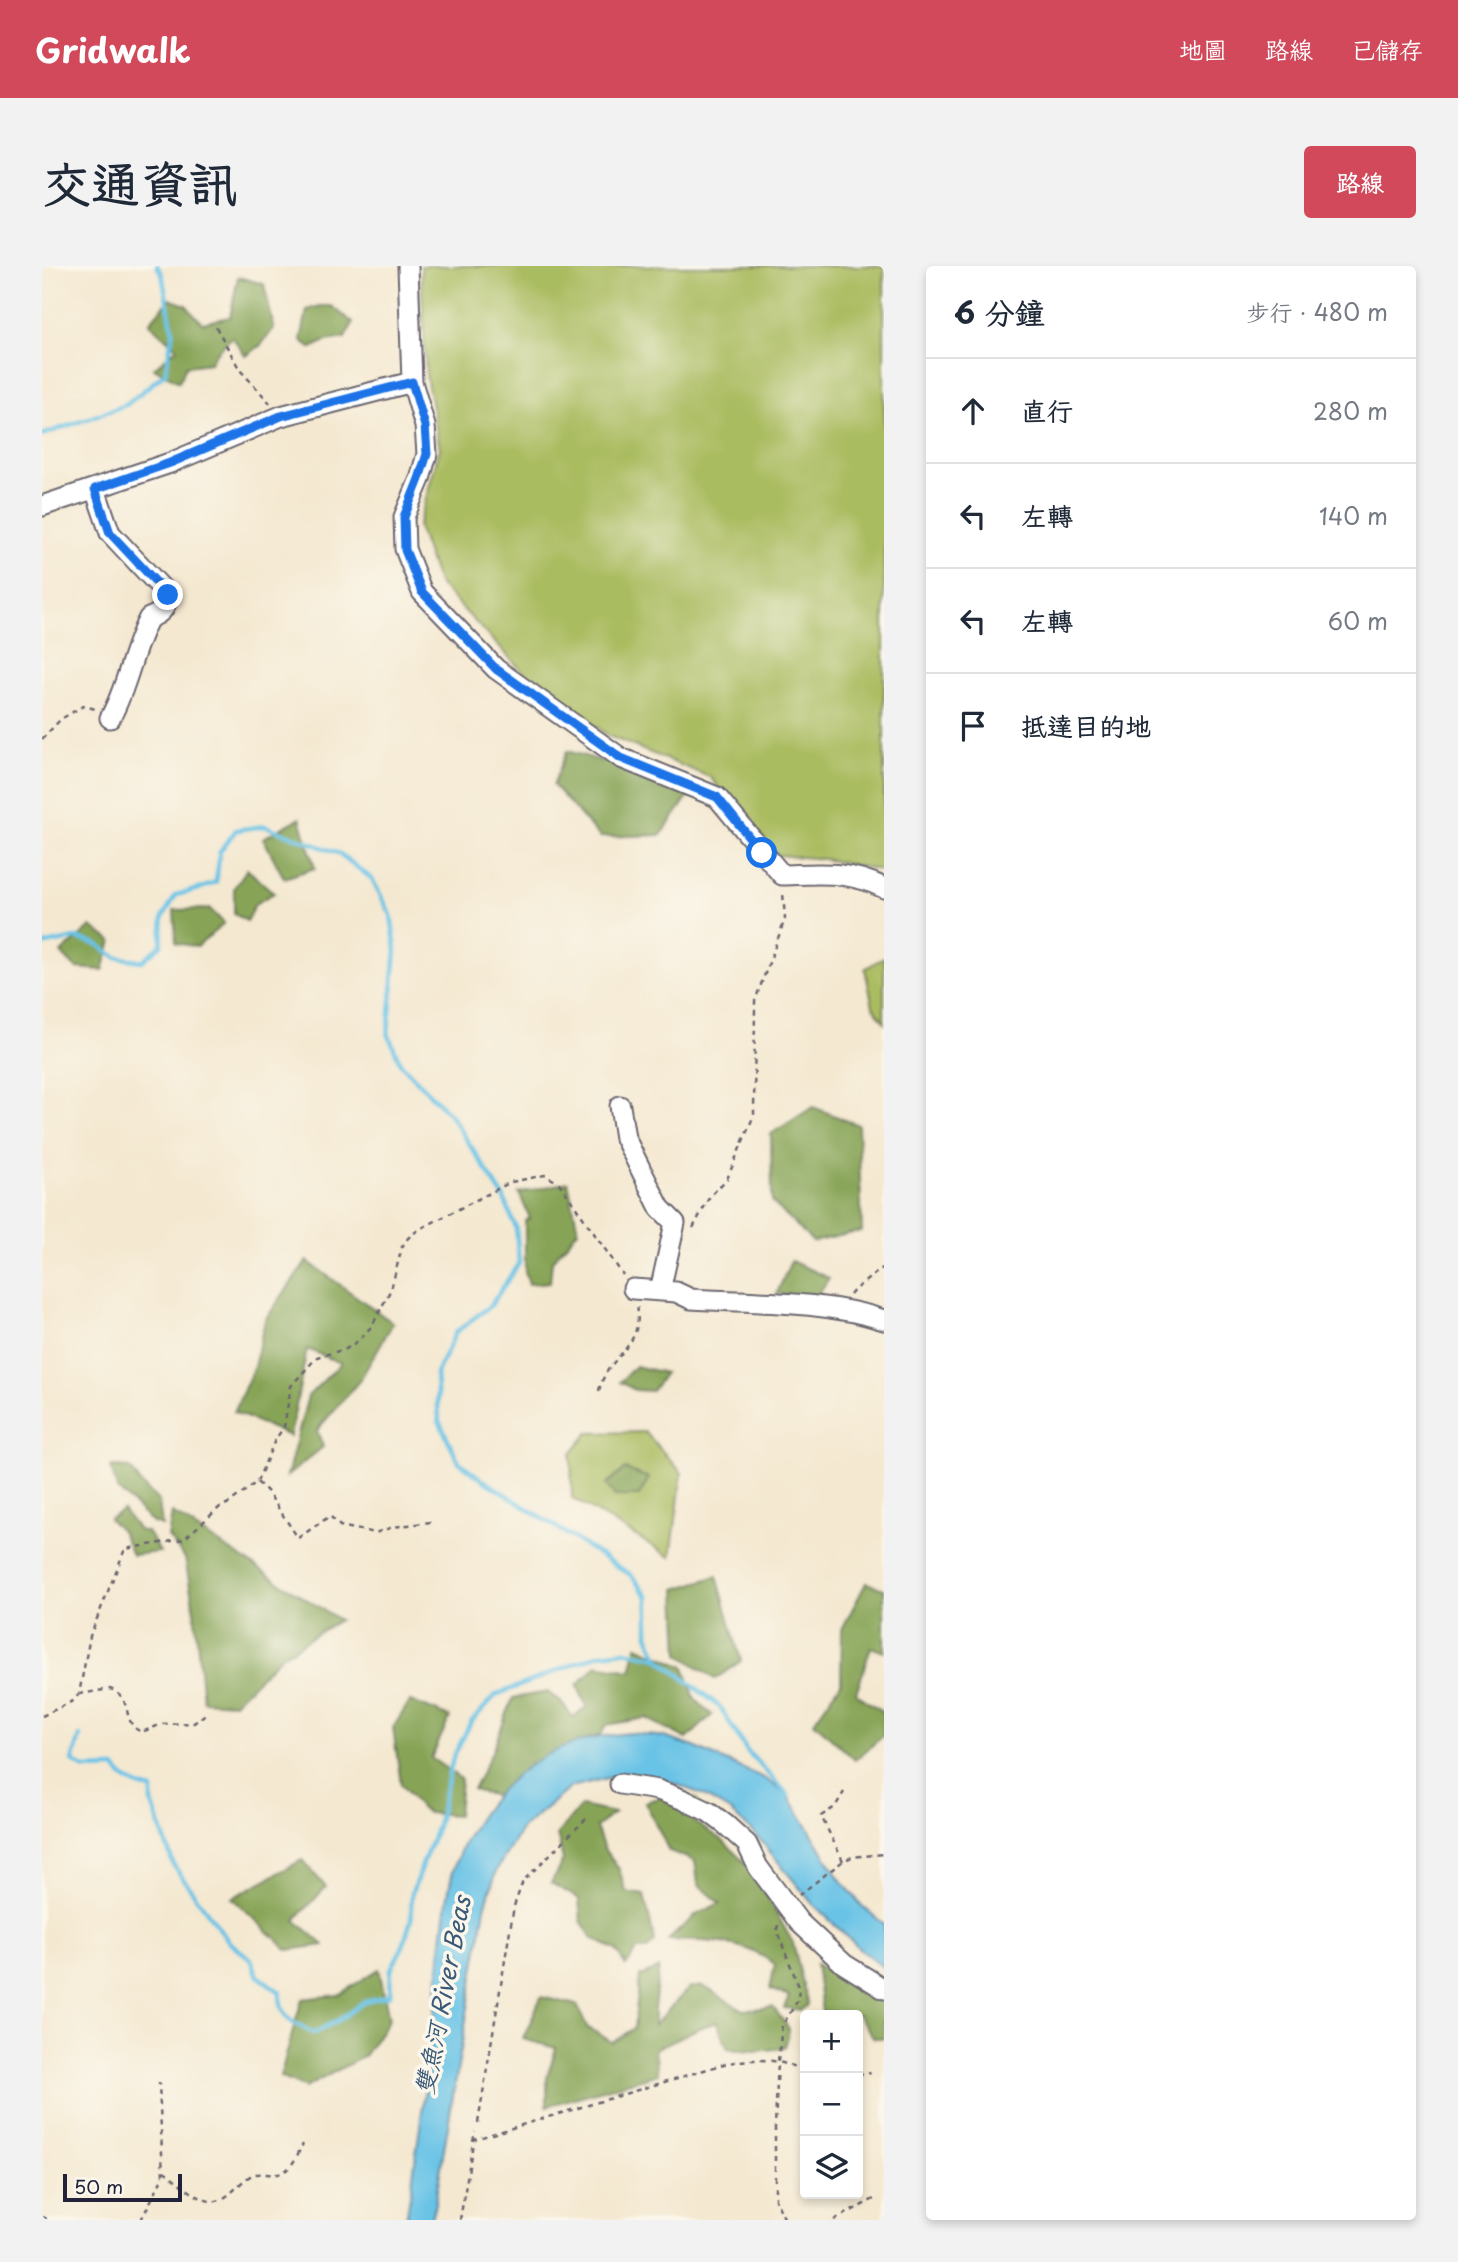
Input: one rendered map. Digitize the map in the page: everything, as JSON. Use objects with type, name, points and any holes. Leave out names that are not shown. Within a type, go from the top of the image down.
[{"type":"street","points":[[408,266],[412,382],[425,426],[427,454],[404,517],[405,550],[422,592],[496,669],[621,758],[717,797],[782,876],[838,873],[867,879],[884,888]]},
{"type":"street","points":[[42,506],[170,463],[281,416],[412,382]]},
{"type":"street","points":[[95,489],[110,533],[168,595],[167,604],[160,614],[149,618],[138,639],[127,683],[110,718]]},
{"type":"street","points":[[620,1106],[625,1138],[660,1208],[675,1223],[660,1291]]},
{"type":"street","points":[[633,1289],[676,1292],[691,1299],[813,1307],[869,1315],[884,1320]]},
{"type":"street","points":[[620,1784],[658,1790],[709,1812],[747,1844],[758,1867],[799,1922],[844,1964],[884,1989]]},
{"type":"path","points":[[216,327],[240,370],[281,416]]},
{"type":"path","points":[[42,739],[61,719],[83,706],[94,708],[110,718]]},
{"type":"path","points":[[692,1230],[709,1196],[727,1179],[754,1115],[755,1001],[785,919],[782,876]]},
{"type":"path","points":[[42,1716],[73,1701],[79,1694],[90,1636],[125,1549],[184,1539],[220,1507],[257,1482],[275,1440],[284,1427],[290,1386],[317,1357],[346,1349],[358,1342],[372,1326],[391,1289],[402,1247],[408,1238],[511,1182],[545,1175],[555,1180],[633,1289],[638,1310],[637,1328],[631,1344],[609,1367],[601,1380],[599,1391]]},
{"type":"path","points":[[257,1482],[267,1491],[298,1538],[330,1516],[340,1526],[375,1533],[393,1527],[431,1522]]},
{"type":"path","points":[[79,1694],[110,1689],[121,1695],[130,1722],[135,1730],[142,1732],[162,1724],[194,1723],[208,1712]]},
{"type":"path","points":[[844,1792],[835,1807],[821,1816],[844,1861]]},
{"type":"path","points":[[478,2123],[514,1906],[523,1881],[587,1818]]},
{"type":"path","points":[[785,2220],[775,2199],[778,2061],[782,2025],[798,2000],[799,1987],[777,1931],[778,1917],[786,1905],[844,1861],[852,1857],[884,1854]]},
{"type":"path","points":[[472,2140],[751,2058],[778,2061],[800,2068]]},
{"type":"path","points":[[863,2074],[871,2073]]},
{"type":"path","points":[[141,2220],[164,2171],[159,2084]]},
{"type":"path","points":[[460,2220],[475,2131]]},
{"type":"path","points":[[164,2171],[203,2197],[211,2201],[220,2200],[251,2176],[285,2171],[303,2144]]},
{"type":"path","points":[[834,2220],[873,2199]]},
{"type":"path","points":[[42,2217],[51,2220]]},
{"type":"green space","points":[[421,266],[884,266],[884,871],[823,859],[778,855],[710,777],[609,736],[530,679],[438,583],[418,527],[440,448],[426,376]]},
{"type":"green space","points":[[238,277],[264,284],[274,328],[261,345],[246,356],[232,337],[210,363],[186,366],[179,382],[154,368],[177,348],[149,323],[170,299],[186,305],[202,323],[230,317]]},
{"type":"green space","points":[[332,306],[353,323],[345,338],[326,341],[311,348],[301,340],[307,310]]},
{"type":"green space","points":[[567,751],[634,770],[695,792],[685,801],[661,835],[600,837],[553,785]]},
{"type":"green space","points":[[300,818],[315,868],[284,878],[263,838]]},
{"type":"green space","points":[[247,869],[274,893],[255,904],[247,921],[234,914],[234,888]]},
{"type":"green space","points":[[210,909],[224,923],[197,947],[176,943],[174,910]]},
{"type":"green space","points":[[91,927],[112,941],[103,970],[76,968],[61,953]]},
{"type":"green space","points":[[884,957],[884,1022],[873,1006],[865,969]]},
{"type":"green space","points":[[813,1107],[858,1125],[862,1231],[813,1242],[772,1202],[771,1134]]},
{"type":"green space","points":[[568,1182],[578,1230],[552,1261],[550,1282],[529,1284],[525,1272],[525,1221],[530,1218],[519,1193]]},
{"type":"green space","points":[[307,1261],[393,1323],[360,1380],[317,1430],[323,1447],[287,1476],[308,1396],[341,1363],[307,1349],[290,1436],[234,1412],[254,1367],[265,1320]]},
{"type":"green space","points":[[791,1261],[829,1278],[813,1302],[777,1293]]},
{"type":"green space","points":[[635,1366],[665,1373],[652,1391],[635,1390],[620,1382]]},
{"type":"green space","points":[[645,1432],[682,1473],[671,1557],[572,1498],[571,1454],[588,1433]]},
{"type":"green space","points":[[111,1467],[130,1468],[141,1484],[159,1501],[162,1526],[153,1523],[117,1489]]},
{"type":"green space","points":[[625,1469],[649,1478],[639,1496],[615,1496],[606,1484]]},
{"type":"green space","points":[[123,1510],[138,1530],[147,1532],[160,1552],[132,1555],[122,1532],[109,1519]]},
{"type":"green space","points":[[172,1513],[339,1620],[281,1656],[234,1703],[203,1701],[194,1609],[185,1558],[168,1537]]},
{"type":"green space","points":[[717,1576],[741,1661],[715,1679],[679,1654],[676,1589]]},
{"type":"green space","points":[[866,1583],[884,1589],[884,1652],[871,1647],[856,1693],[884,1713],[884,1735],[855,1760],[814,1722],[841,1683],[842,1629]]},
{"type":"green space","points":[[637,1646],[684,1667],[695,1699],[712,1715],[687,1739],[646,1718],[606,1725],[601,1735],[543,1757],[519,1773],[496,1796],[473,1790],[491,1754],[513,1698],[547,1692],[560,1701],[573,1717],[587,1707],[577,1685],[597,1665],[631,1671]]},
{"type":"green space","points":[[410,1701],[450,1717],[431,1758],[461,1779],[458,1815],[428,1813],[421,1809],[401,1784],[393,1728]]},
{"type":"green space","points":[[681,1792],[698,1800],[694,1822],[722,1840],[761,1879],[769,1900],[793,1943],[808,2005],[801,2010],[784,2008],[789,1996],[770,1989],[775,1964],[762,1956],[724,1943],[668,1940],[696,1915],[720,1903],[698,1884],[695,1861],[669,1851],[645,1802]]},
{"type":"green space","points":[[581,1806],[614,1813],[596,1827],[604,1849],[619,1869],[626,1892],[644,1895],[655,1942],[646,1950],[637,1950],[626,1966],[616,1950],[592,1938],[581,1921],[579,1899],[551,1883],[563,1860],[557,1834]]},
{"type":"green space","points":[[302,1860],[326,1887],[295,1920],[324,1945],[288,1950],[232,1898]]},
{"type":"green space","points":[[816,1964],[850,1982],[884,2006],[884,2038],[874,2038],[863,2022],[863,2010],[822,2010]]},
{"type":"green space","points":[[659,1968],[654,2025],[689,1988],[703,1986],[743,2010],[773,2007],[789,2029],[785,2048],[755,2051],[728,2049],[717,2022],[655,2049],[658,2074],[547,2106],[547,2077],[556,2048],[523,2039],[541,1997],[577,2005],[587,2027],[612,2042],[634,2028],[640,1976]]},
{"type":"green space","points":[[379,1969],[389,2019],[364,2056],[305,2088],[280,2077],[302,1999],[338,1995]]},
{"type":"water","name":"雙魚河 River Beas","points":[[631,1733],[664,1737],[694,1747],[764,1778],[788,1795],[839,1878],[863,1907],[884,1924],[884,1968],[812,1903],[758,1837],[730,1811],[701,1794],[673,1783],[611,1777],[571,1787],[522,1828],[497,1869],[485,1907],[432,2220],[406,2220],[425,2089],[447,1899],[460,1851],[491,1801],[524,1769],[563,1748],[584,1741]]},
{"type":"waterway","points":[[42,435],[126,405],[165,373],[173,332],[162,274],[157,266]]},
{"type":"waterway","points":[[42,945],[76,938],[97,944],[116,957],[142,961],[161,945],[163,917],[176,895],[216,882],[220,851],[236,830],[265,826],[340,854],[372,879],[391,915],[396,950],[388,1033],[400,1063],[451,1116],[503,1196],[516,1228],[519,1263],[491,1305],[456,1332],[436,1374],[439,1421],[459,1462],[631,1575],[648,1597],[648,1635],[658,1658],[720,1707],[747,1751],[788,1795],[787,1801]]},
{"type":"waterway","points":[[80,1736],[73,1761],[84,1769],[115,1768],[131,1782],[152,1790],[152,1803],[174,1866],[229,1942],[251,1959],[258,1976],[280,1992],[282,2009],[288,2019],[314,2033],[365,2001],[390,1995],[391,1969],[403,1946],[411,1920],[412,1892],[437,1826],[453,1758],[471,1722],[496,1695],[600,1654],[625,1651],[658,1658]]},
{"type":"route","points":[[168,595],[110,533],[95,489],[170,463],[281,416],[412,382],[425,426],[427,454],[404,517],[405,550],[422,592],[496,669],[621,758],[717,797],[762,853]]}]
